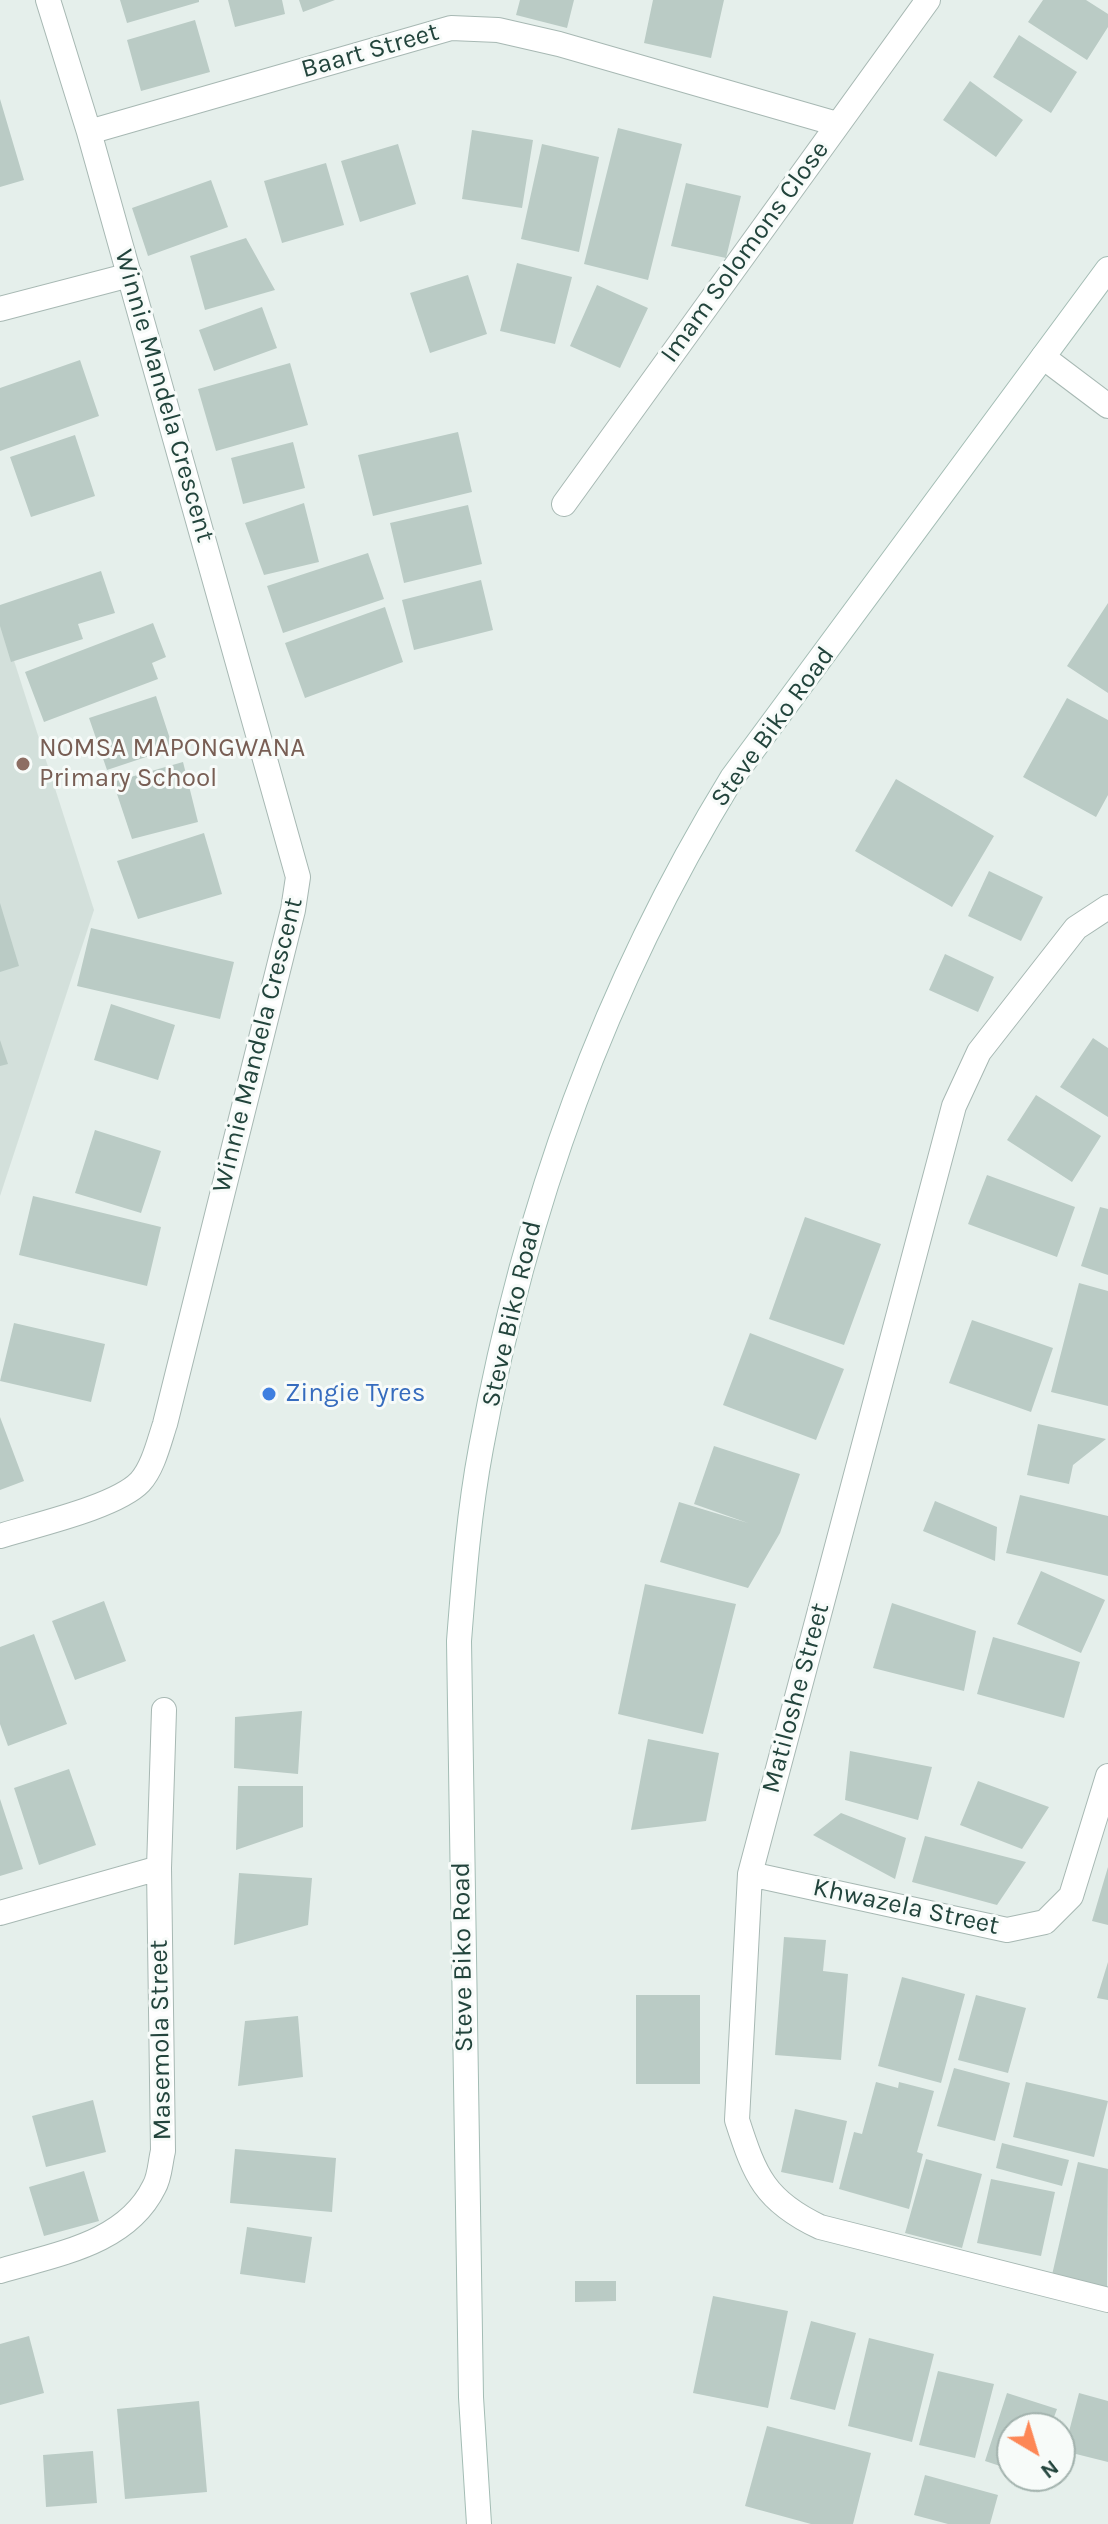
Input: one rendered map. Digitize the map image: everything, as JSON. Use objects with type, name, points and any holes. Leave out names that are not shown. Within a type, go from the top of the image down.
[{"type":"street","name":"Winnie Mandela Crescent","points":[[0,1536],[108,1501],[140,1481],[154,1455],[169,1409],[293,910],[298,877],[130,275],[48,0]]},
{"type":"street","name":"Imam Solomons Close","points":[[564,504],[928,0]]},
{"type":"street","name":"Baart Street","points":[[89,132],[451,28],[498,30],[559,44],[837,124]]},
{"type":"street","name":"Steve Biko Road","points":[[479,2524],[470,2382],[459,1641],[480,1450],[514,1290],[541,1195],[597,1040],[652,921],[698,834],[732,778],[1108,269]]},
{"type":"street","points":[[0,309],[130,275]]},
{"type":"street","points":[[1043,357],[1108,406]]},
{"type":"street","name":"Matiloshe Street","points":[[1108,907],[1076,928],[979,1052],[954,1106],[750,1874],[737,2120],[750,2159],[771,2196],[794,2214],[820,2227],[1108,2300]]},
{"type":"street","name":"Masemola Street","points":[[0,2271],[77,2248],[112,2233],[139,2212],[156,2184],[163,2151],[159,1868],[164,1710]]},
{"type":"street","name":"Khwazela Street","points":[[750,1874],[1007,1930],[1045,1922],[1071,1896],[1108,1776]]},
{"type":"street","points":[[0,1913],[159,1868]]},
{"type":"shaded area","name":"NOMSA MAPONGWANA Primary School","points":[[0,617],[94,910],[0,1196]]},
{"type":"building","points":[[120,0],[199,0],[199,2],[127,23]]},
{"type":"building","points":[[228,0],[282,0],[285,14],[235,27]]},
{"type":"building","points":[[299,0],[335,0],[303,12]]},
{"type":"building","points":[[520,0],[574,0],[567,28],[516,15]]},
{"type":"building","points":[[653,0],[724,0],[711,58],[644,43]]},
{"type":"building","points":[[1043,0],[1086,0],[1108,14],[1108,27],[1087,60],[1028,22]]},
{"type":"building","points":[[195,20],[210,72],[141,91],[127,40]]},
{"type":"building","points":[[1019,35],[1077,72],[1051,113],[993,77]]},
{"type":"building","points":[[970,81],[1023,120],[996,157],[943,120]]},
{"type":"building","points":[[0,99],[24,180],[0,187]]},
{"type":"building","points":[[618,128],[682,144],[648,280],[584,264]]},
{"type":"building","points":[[472,130],[533,140],[522,208],[462,199]]},
{"type":"building","points":[[398,144],[416,204],[360,222],[341,161]]},
{"type":"building","points":[[542,144],[599,157],[579,252],[521,239]]},
{"type":"building","points":[[326,163],[344,225],[282,243],[264,181]]},
{"type":"building","points":[[211,180],[228,227],[148,256],[132,208]]},
{"type":"building","points":[[686,183],[741,196],[726,258],[671,246]]},
{"type":"building","points":[[246,238],[275,290],[205,310],[190,256]]},
{"type":"building","points":[[517,263],[572,277],[555,344],[500,331]]},
{"type":"building","points":[[468,275],[487,334],[430,353],[410,293]]},
{"type":"building","points":[[597,285],[648,308],[620,368],[570,346]]},
{"type":"building","points":[[262,307],[277,348],[214,371],[199,330]]},
{"type":"building","points":[[80,360],[99,416],[0,451],[0,388]]},
{"type":"building","points":[[290,363],[308,425],[216,451],[198,389]]},
{"type":"building","points":[[458,432],[472,492],[373,516],[358,455]]},
{"type":"building","points":[[75,435],[95,496],[31,517],[10,457]]},
{"type":"building","points":[[293,442],[305,488],[243,504],[231,458]]},
{"type":"building","points":[[304,503],[319,562],[264,575],[245,523]]},
{"type":"building","points":[[468,505],[482,564],[404,583],[390,523]]},
{"type":"building","points":[[368,553],[384,599],[283,633],[267,586]]},
{"type":"building","points":[[101,571],[115,613],[78,624],[83,639],[11,662],[0,626],[0,605]]},
{"type":"building","points":[[481,580],[493,630],[414,650],[402,600]]},
{"type":"building","points":[[1108,603],[1108,693],[1067,666]]},
{"type":"building","points":[[385,607],[403,662],[305,698],[285,643]]},
{"type":"building","points":[[153,623],[166,657],[152,663],[158,679],[44,722],[25,672]]},
{"type":"building","points":[[156,696],[173,748],[107,770],[89,718]]},
{"type":"building","points":[[1067,698],[1108,720],[1108,795],[1096,817],[1023,777]]},
{"type":"building","points":[[183,762],[198,822],[132,839],[113,782]]},
{"type":"building","points":[[896,779],[994,836],[952,907],[855,851]]},
{"type":"building","points":[[204,833],[222,894],[138,919],[117,861]]},
{"type":"building","points":[[989,871],[1043,897],[1021,941],[968,916]]},
{"type":"building","points":[[0,903],[19,966],[0,972]]},
{"type":"building","points":[[91,928],[234,962],[220,1019],[77,986]]},
{"type":"building","points":[[945,954],[994,977],[978,1012],[929,990]]},
{"type":"building","points":[[111,1004],[175,1025],[158,1080],[94,1060]]},
{"type":"building","points":[[1093,1038],[1108,1048],[1108,1117],[1060,1087]]},
{"type":"building","points":[[0,1040],[8,1064],[0,1066]]},
{"type":"building","points":[[1036,1095],[1101,1136],[1072,1182],[1007,1140]]},
{"type":"building","points":[[95,1130],[161,1151],[141,1213],[75,1193]]},
{"type":"building","points":[[987,1175],[1075,1207],[1057,1257],[968,1224]]},
{"type":"building","points":[[33,1196],[161,1227],[147,1286],[19,1255]]},
{"type":"building","points":[[1100,1207],[1108,1209],[1108,1275],[1081,1266]]},
{"type":"building","points":[[805,1217],[881,1244],[844,1345],[769,1319]]},
{"type":"building","points":[[1079,1283],[1108,1291],[1108,1406],[1051,1392]]},
{"type":"building","points":[[972,1320],[1053,1348],[1031,1412],[949,1383]]},
{"type":"building","points":[[14,1323],[105,1344],[91,1402],[0,1381]]},
{"type":"building","points":[[750,1333],[844,1369],[816,1440],[723,1405]]},
{"type":"building","points":[[0,1417],[24,1481],[0,1490]]},
{"type":"building","points":[[1038,1424],[1106,1439],[1073,1465],[1069,1484],[1027,1475]]},
{"type":"building","points":[[714,1446],[800,1474],[780,1533],[748,1588],[660,1562],[679,1502],[748,1523],[694,1504]]},
{"type":"building","points":[[1020,1495],[1108,1516],[1108,1576],[1006,1553]]},
{"type":"building","points":[[935,1501],[997,1527],[995,1561],[923,1531]]},
{"type":"building","points":[[1041,1571],[1105,1600],[1081,1653],[1017,1624]]},
{"type":"building","points":[[645,1584],[736,1604],[703,1734],[618,1714]]},
{"type":"building","points":[[104,1601],[126,1661],[75,1680],[52,1621]]},
{"type":"building","points":[[892,1603],[976,1631],[964,1691],[873,1668]]},
{"type":"building","points":[[34,1634],[67,1724],[8,1746],[0,1724],[0,1647]]},
{"type":"building","points":[[993,1637],[1080,1662],[1064,1718],[977,1694]]},
{"type":"building","points":[[302,1711],[298,1774],[234,1768],[235,1717]]},
{"type":"building","points":[[648,1739],[719,1753],[706,1821],[631,1830]]},
{"type":"building","points":[[850,1751],[932,1767],[918,1820],[845,1800]]},
{"type":"building","points":[[69,1769],[96,1845],[39,1865],[14,1788]]},
{"type":"building","points":[[978,1781],[1049,1807],[1022,1849],[960,1825]]},
{"type":"building","points":[[238,1786],[303,1786],[303,1827],[236,1850]]},
{"type":"building","points":[[0,1799],[23,1869],[0,1876]]},
{"type":"building","points":[[841,1813],[906,1838],[895,1879],[813,1835]]},
{"type":"building","points":[[925,1836],[1026,1862],[997,1905],[912,1882]]},
{"type":"building","points":[[1108,1867],[1108,1925],[1092,1921]]},
{"type":"building","points":[[239,1873],[312,1878],[308,1925],[234,1945]]},
{"type":"building","points":[[784,1937],[826,1940],[823,1971],[848,1974],[841,2060],[775,2055]]},
{"type":"building","points":[[1108,1962],[1108,2000],[1097,1998]]},
{"type":"building","points":[[902,1977],[965,1994],[941,2083],[878,2066]]},
{"type":"building","points":[[636,1995],[700,1995],[700,2084],[636,2084]]},
{"type":"building","points":[[976,1995],[1026,2008],[1008,2073],[958,2060]]},
{"type":"building","points":[[298,2016],[303,2077],[238,2086],[245,2021]]},
{"type":"building","points":[[954,2068],[1010,2083],[995,2141],[937,2126]]},
{"type":"building","points":[[876,2082],[898,2088],[899,2082],[934,2091],[917,2152],[923,2154],[909,2209],[839,2189],[854,2132],[862,2134]]},
{"type":"building","points":[[1026,2082],[1108,2101],[1094,2157],[1013,2137]]},
{"type":"building","points":[[93,2100],[106,2152],[46,2167],[32,2116]]},
{"type":"building","points":[[795,2109],[847,2121],[833,2183],[781,2172]]},
{"type":"building","points":[[1002,2143],[1069,2160],[1062,2186],[996,2168]]},
{"type":"building","points":[[235,2149],[336,2158],[332,2212],[230,2203]]},
{"type":"building","points":[[926,2159],[982,2174],[962,2248],[905,2233]]},
{"type":"building","points":[[1078,2162],[1108,2169],[1107,2288],[1052,2275]]},
{"type":"building","points":[[84,2171],[99,2221],[44,2236],[29,2187]]},
{"type":"building","points":[[991,2179],[1055,2192],[1041,2256],[977,2243]]},
{"type":"building","points":[[247,2227],[312,2237],[305,2283],[240,2274]]},
{"type":"building","points":[[575,2281],[616,2281],[616,2301],[575,2302]]},
{"type":"building","points":[[713,2296],[788,2311],[768,2408],[693,2393]]},
{"type":"building","points":[[811,2321],[856,2333],[835,2410],[790,2399]]},
{"type":"building","points":[[29,2336],[44,2393],[0,2405],[0,2344]]},
{"type":"building","points":[[869,2338],[934,2354],[912,2442],[848,2426]]},
{"type":"building","points":[[938,2371],[994,2384],[975,2458],[919,2445]]},
{"type":"building","points":[[1007,2393],[1057,2409],[1056,2412],[1001,2412]]},
{"type":"building","points":[[1079,2393],[1108,2401],[1108,2462],[1076,2454],[1074,2412]]},
{"type":"building","points":[[199,2401],[207,2492],[125,2499],[117,2409]]},
{"type":"building","points":[[767,2426],[871,2453],[853,2524],[811,2524],[745,2506]]},
{"type":"building","points":[[996,2427],[996,2465],[985,2461]]},
{"type":"building","points":[[93,2451],[97,2503],[46,2507],[43,2455]]},
{"type":"building","points":[[925,2475],[998,2495],[990,2524],[948,2524],[914,2515]]},
{"type":"place","name":"NOMSA MAPONGWANA Primary School","points":[[23,764]]},
{"type":"place","name":"Zingie Tyres","points":[[269,1394]]}]
